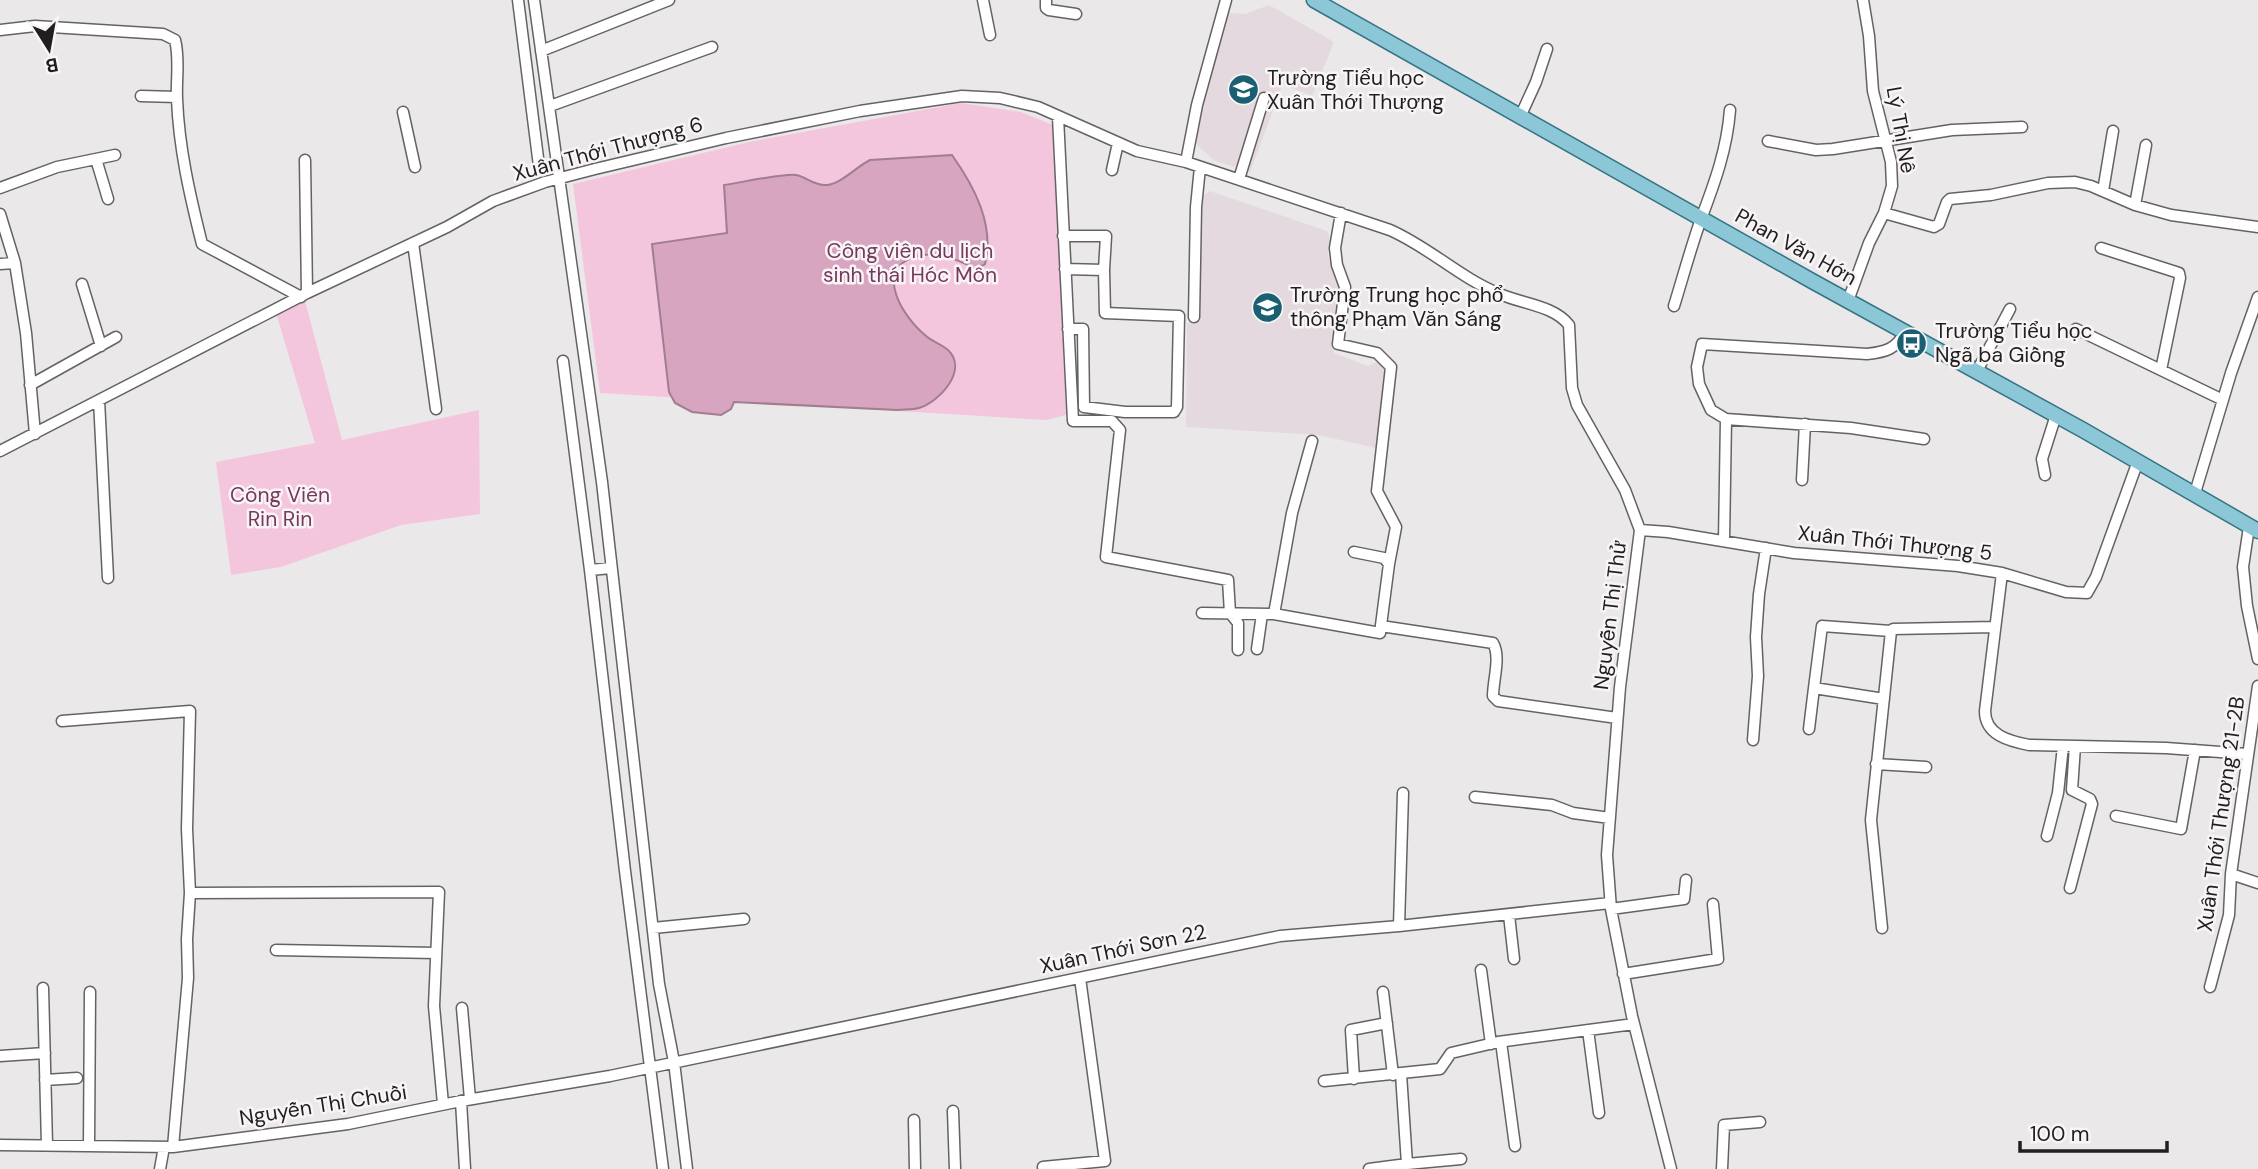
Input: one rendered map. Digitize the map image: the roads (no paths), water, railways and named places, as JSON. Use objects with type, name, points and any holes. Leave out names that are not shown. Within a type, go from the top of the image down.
[{"type":"main road","name":"Phan Văn Hớn","points":[[1314,0],[1701,219],[2138,461],[2253,529]]},
{"type":"street","points":[[518,0],[539,166]]},
{"type":"street","points":[[534,0],[600,468],[659,984],[674,1062],[687,1169]]},
{"type":"street","points":[[541,51],[669,0]]},
{"type":"street","points":[[983,0],[990,35]]},
{"type":"street","points":[[1046,0],[1045,8],[1049,10],[1076,14]]},
{"type":"street","points":[[1186,162],[1197,105],[1226,0]]},
{"type":"street","name":"Lý Thị Nê","points":[[1848,300],[1869,243],[1884,213],[1892,186],[1891,162],[1874,91],[1863,0]]},
{"type":"street","points":[[0,30],[35,26],[163,34],[175,40],[178,50],[177,97],[183,161],[202,244],[304,295],[305,160]]},
{"type":"street","points":[[550,106],[712,47]]},
{"type":"street","points":[[1520,117],[1547,49]]},
{"type":"street","points":[[141,96],[177,97]]},
{"type":"street","name":"Xuân Thới Thượng 6","points":[[0,451],[493,201],[560,179],[753,132],[860,111],[962,96],[1000,98],[1038,107],[1137,151],[1186,162]]},
{"type":"street","points":[[1239,179],[1264,98]]},
{"type":"street","points":[[1674,306],[1701,219],[1721,168],[1728,139],[1730,110]]},
{"type":"street","points":[[403,112],[415,167]]},
{"type":"street","points":[[1058,117],[1073,421],[1112,421],[1121,430],[1106,558],[1228,580],[1230,613],[1238,622],[1238,650]]},
{"type":"street","points":[[1768,141],[1816,150],[1952,130],[2022,127]]},
{"type":"street","points":[[2103,191],[2113,131]]},
{"type":"street","points":[[1112,170],[1118,143]]},
{"type":"street","points":[[2135,205],[2146,145]]},
{"type":"street","points":[[0,188],[57,167],[116,155]]},
{"type":"street","points":[[96,159],[108,199]]},
{"type":"street","name":"Nguyễn Thị Thử","points":[[1186,162],[1405,236],[1481,286],[1551,311],[1567,322],[1571,330],[1572,380],[1577,405],[1625,490],[1640,530],[1617,718],[1607,855],[1611,906],[1623,974],[1671,1169]]},
{"type":"street","points":[[1194,317],[1199,167]]},
{"type":"street","points":[[1884,213],[1934,227],[1939,224],[1950,199],[2075,182],[2135,205],[2171,215],[2258,227]]},
{"type":"street","points":[[1202,612],[1274,614],[1380,633],[1396,527],[1377,491],[1391,367],[1377,353],[1338,344],[1345,287],[1337,265],[1335,248],[1342,213]]},
{"type":"street","points":[[0,214],[15,263],[26,333],[35,434]]},
{"type":"street","points":[[1063,236],[1106,236],[1105,313],[1179,316],[1177,407],[1174,412],[1125,412],[1084,407],[1083,329],[1068,328]]},
{"type":"street","points":[[413,243],[436,409]]},
{"type":"street","points":[[2101,248],[2179,273],[2161,370]]},
{"type":"street","points":[[0,264],[15,263]]},
{"type":"street","points":[[1065,269],[1104,270]]},
{"type":"street","points":[[82,284],[101,346]]},
{"type":"street","points":[[2195,494],[2223,400],[2253,334],[2258,297]]},
{"type":"street","points":[[1976,371],[2010,309]]},
{"type":"street","points":[[2076,329],[2223,400]]},
{"type":"street","points":[[1905,332],[1899,344],[1887,352],[1867,354],[1702,344],[1697,367],[1699,384],[1712,411],[1726,419],[1805,424],[1924,439]]},
{"type":"street","points":[[30,385],[116,337]]},
{"type":"street","points":[[563,361],[663,1169]]},
{"type":"street","points":[[99,400],[108,578]]},
{"type":"street","points":[[2045,475],[2042,459],[2056,415]]},
{"type":"street","points":[[1724,541],[1726,419]]},
{"type":"street","points":[[1802,480],[1805,424]]},
{"type":"street","points":[[1274,614],[1292,513],[1312,441]]},
{"type":"street","name":"Xuân Thới Thượng 5","points":[[1640,530],[1840,557],[1958,566],[2002,573],[2066,592],[2087,593],[2096,578],[2138,461]]},
{"type":"street","points":[[2253,529],[2243,567],[2247,606],[2258,659]]},
{"type":"street","points":[[1753,740],[1758,676],[1756,637],[1766,548]]},
{"type":"street","points":[[1354,552],[1384,558],[1389,564]]},
{"type":"street","points":[[590,570],[611,568]]},
{"type":"street","points":[[2002,573],[1985,720],[1997,735],[2011,742],[2063,746],[2247,754]]},
{"type":"street","points":[[1257,649],[1262,614]]},
{"type":"street","points":[[1381,626],[1493,643],[1496,656],[1493,696],[1498,701],[1617,718]]},
{"type":"street","points":[[1809,729],[1822,626],[1891,631],[1995,627]]},
{"type":"street","points":[[1882,928],[1871,820],[1891,631]]},
{"type":"street","name":"Xuân Thới Thượng 21-2B","points":[[2210,987],[2229,915],[2231,874],[2258,686]]},
{"type":"street","points":[[1814,688],[1884,699]]},
{"type":"street","points":[[62,721],[190,711],[187,829],[190,893],[188,978],[169,1147],[160,1169]]},
{"type":"street","points":[[2047,836],[2058,793],[2063,746]]},
{"type":"street","points":[[2070,888],[2092,804],[2090,799],[2072,789],[2075,746]]},
{"type":"street","points":[[2116,816],[2181,829],[2195,750]]},
{"type":"street","points":[[1876,764],[1926,767]]},
{"type":"street","points":[[1399,926],[1403,793]]},
{"type":"street","points":[[1475,797],[1552,805],[1573,813],[1610,818]]},
{"type":"street","points":[[2231,874],[2258,883]]},
{"type":"street","name":"Xuân Thới Sơn 22","points":[[649,1068],[1280,936],[1684,899],[1686,880]]},
{"type":"street","points":[[190,893],[439,892],[434,1006],[443,1104]]},
{"type":"street","points":[[1623,974],[1718,959],[1713,904]]},
{"type":"street","points":[[1509,915],[1514,959]]},
{"type":"street","points":[[653,928],[744,919]]},
{"type":"street","points":[[276,950],[436,953]]},
{"type":"street","points":[[1481,970],[1515,1146]]},
{"type":"street","points":[[1043,1167],[1105,1161],[1080,978]]},
{"type":"street","points":[[43,988],[47,1146]]},
{"type":"street","points":[[89,1146],[90,992]]},
{"type":"street","points":[[1383,992],[1397,1074],[1407,1164]]},
{"type":"street","points":[[462,1008],[466,1100],[465,1169]]},
{"type":"street","points":[[1354,1079],[1351,1030],[1387,1023]]},
{"type":"street","points":[[1324,1081],[1440,1069],[1451,1053],[1496,1043],[1634,1024]]},
{"type":"street","points":[[1588,1030],[1599,1113]]},
{"type":"street","points":[[0,1056],[44,1053]]},
{"type":"street","name":"Nguyễn Thị Chuồi","points":[[0,1145],[169,1147],[348,1124],[443,1104],[649,1068]]},
{"type":"street","points":[[45,1080],[77,1079]]},
{"type":"street","points":[[953,1111],[955,1169]]},
{"type":"street","points":[[914,1120],[915,1169]]},
{"type":"street","points":[[1722,1169],[1724,1125],[1760,1122]]},
{"type":"street","points":[[1369,1169],[1461,1159]]},
{"type":"place","name":"Trường Tiểu học Xuân Thới Thượng","points":[[1244,90]]},
{"type":"place","name":"Trường Trung học phổ thông Phạm Văn Sáng","points":[[1267,307]]},
{"type":"place","name":"Trường Tiểu học Ngã ba Giồng","points":[[1912,343]]},
{"type":"park label","name":"Công viên du lịch sinh thái Hóc Môn","points":[[910,263]]},
{"type":"park label","name":"Công Viên Rin Rin","points":[[280,507]]}]
